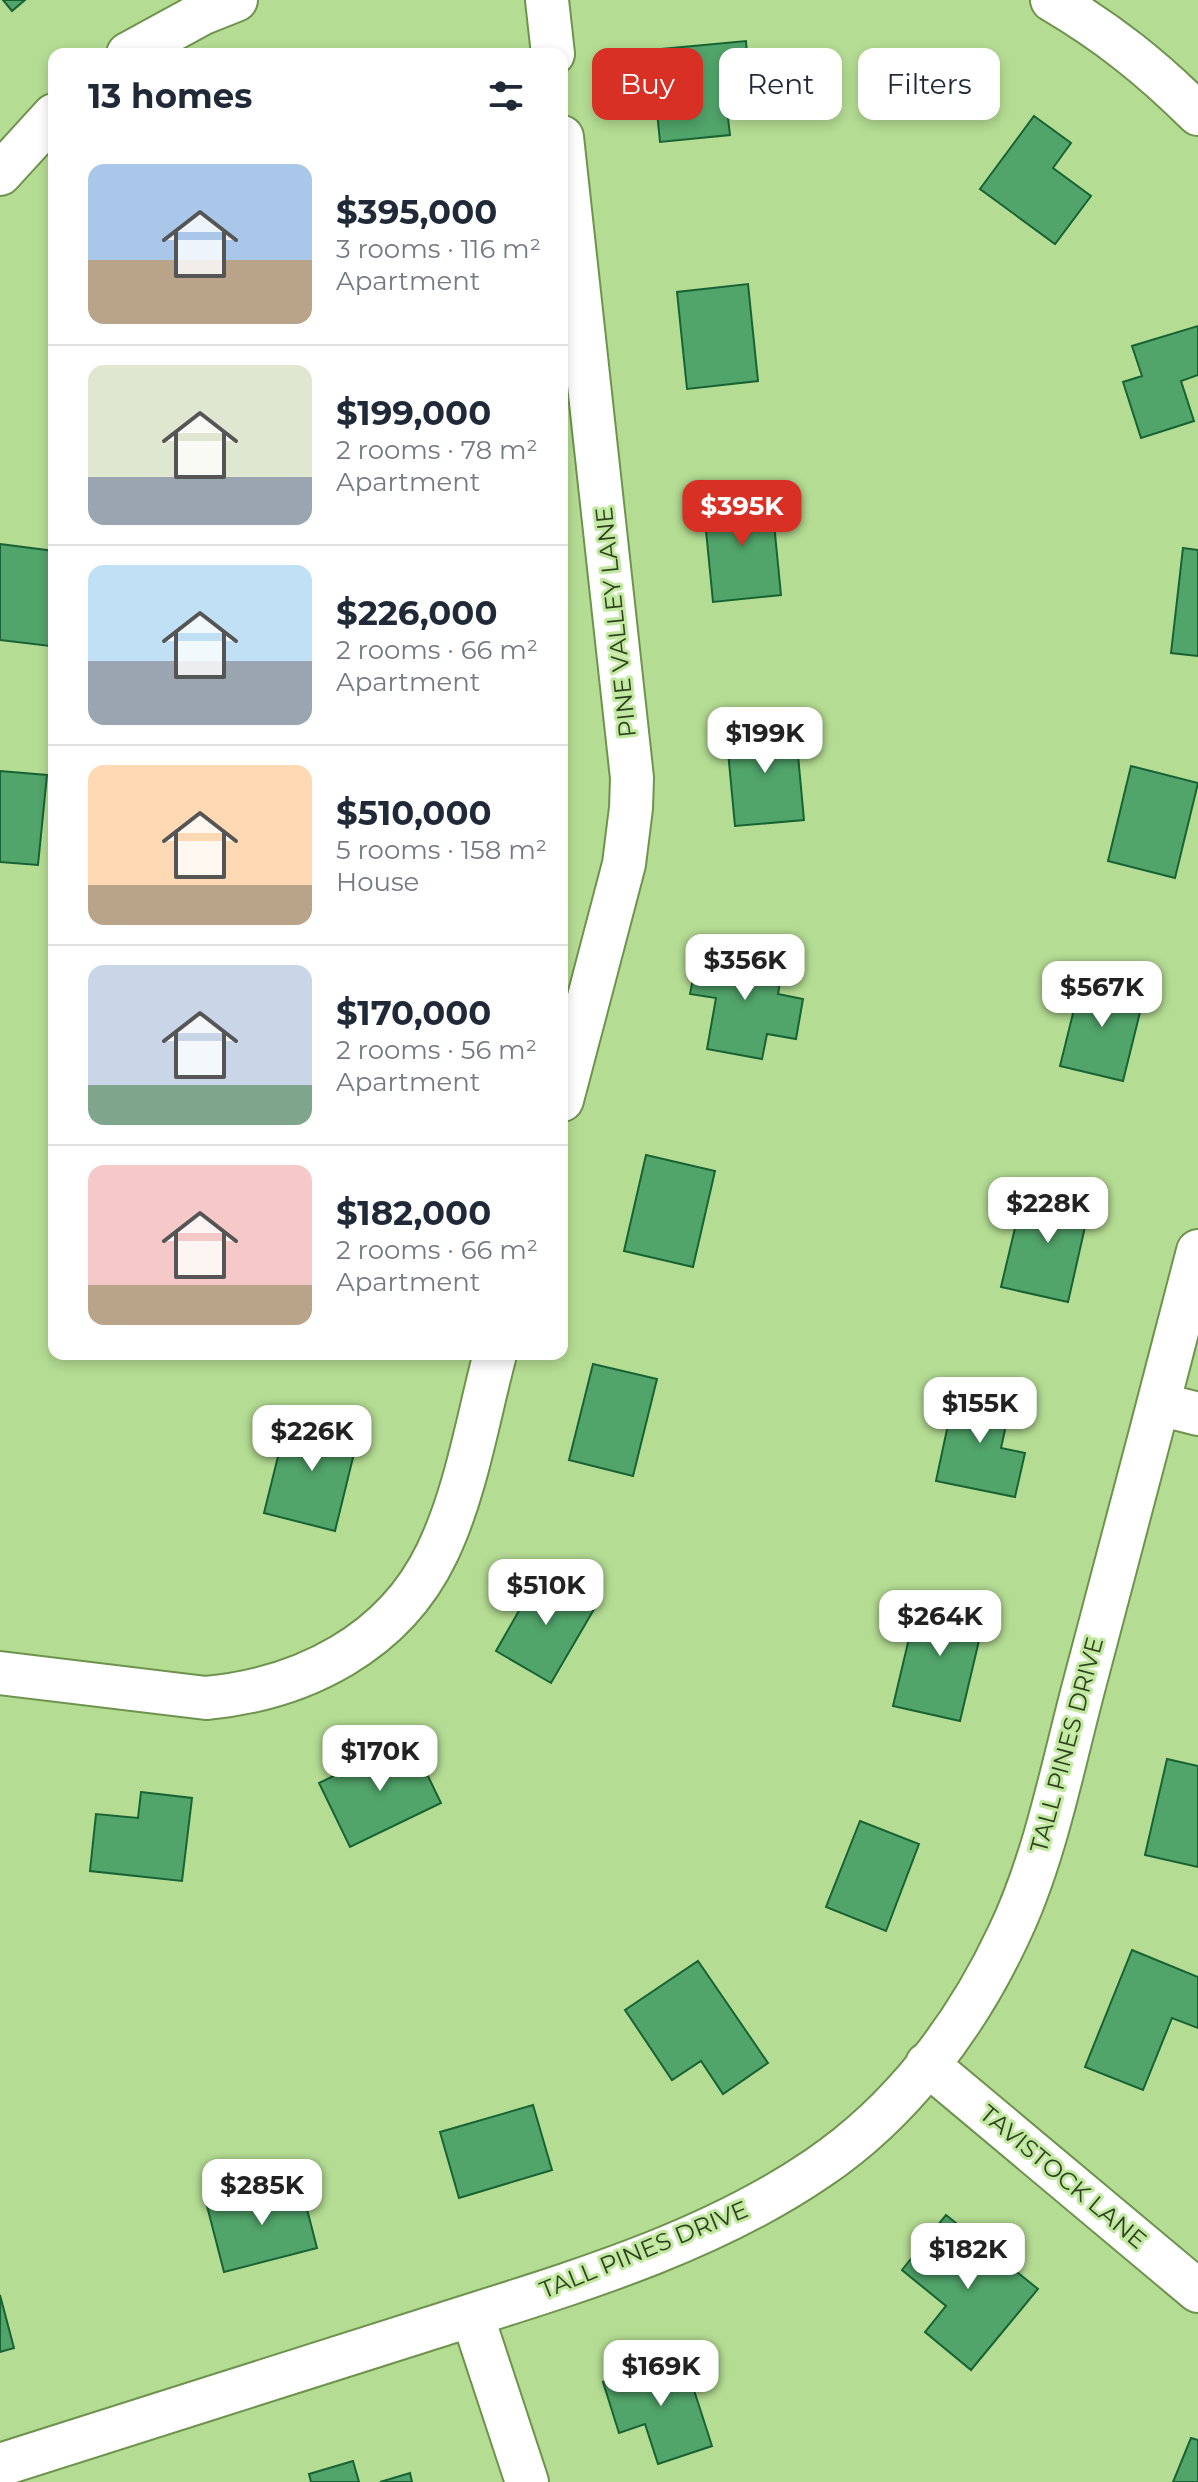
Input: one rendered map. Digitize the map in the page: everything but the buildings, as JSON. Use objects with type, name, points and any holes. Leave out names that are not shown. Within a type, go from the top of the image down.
[{"type":"street","points":[[139,48],[201,14],[236,0]]},
{"type":"street","points":[[547,0],[552,48]]},
{"type":"street","points":[[1052,0],[1112,37],[1145,63],[1198,114]]},
{"type":"street","points":[[0,174],[48,122]]},
{"type":"street","name":"PINE VALLEY LANE","points":[[568,192],[632,778],[624,864],[568,1077]]},
{"type":"street","name":"TALL PINES DRIVE","points":[[0,2465],[472,2315],[708,2230],[768,2200],[821,2166],[867,2130],[901,2097],[987,1977],[1011,1932],[1028,1884],[1178,1409],[1198,1251]]},
{"type":"street","points":[[0,1673],[206,1698],[271,1688],[347,1655],[389,1623],[408,1600],[437,1553],[458,1493],[493,1360]]},
{"type":"street","name":"TAVISTOCK LANE","points":[[927,2064],[1198,2291]]},
{"type":"street","points":[[472,2315],[527,2482]]}]
